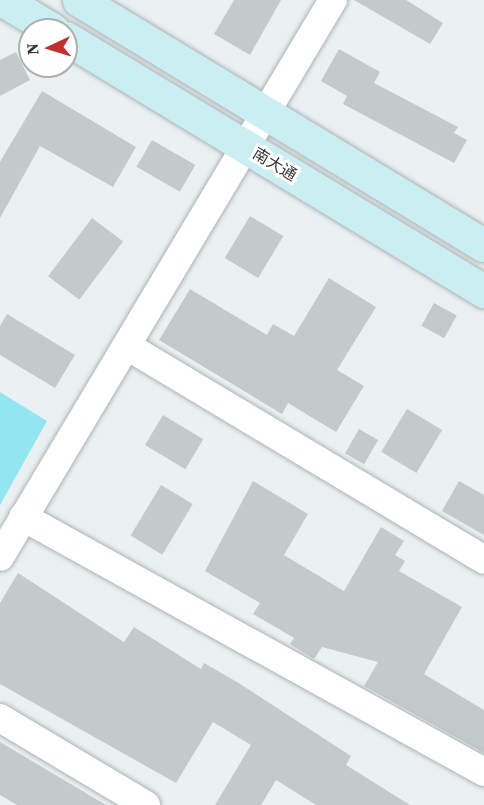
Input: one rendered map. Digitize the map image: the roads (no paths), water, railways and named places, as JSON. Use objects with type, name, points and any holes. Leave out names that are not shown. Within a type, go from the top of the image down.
[{"type":"street","points":[[3,0],[33,18]]},
{"type":"street","points":[[79,0],[484,245]]},
{"type":"street","points":[[0,557],[333,0]]},
{"type":"street","name":"南大通","points":[[78,45],[484,291]]},
{"type":"street","points":[[127,346],[484,560]]},
{"type":"street","points":[[23,517],[484,772]]},
{"type":"street","points":[[0,718],[146,805]]}]
